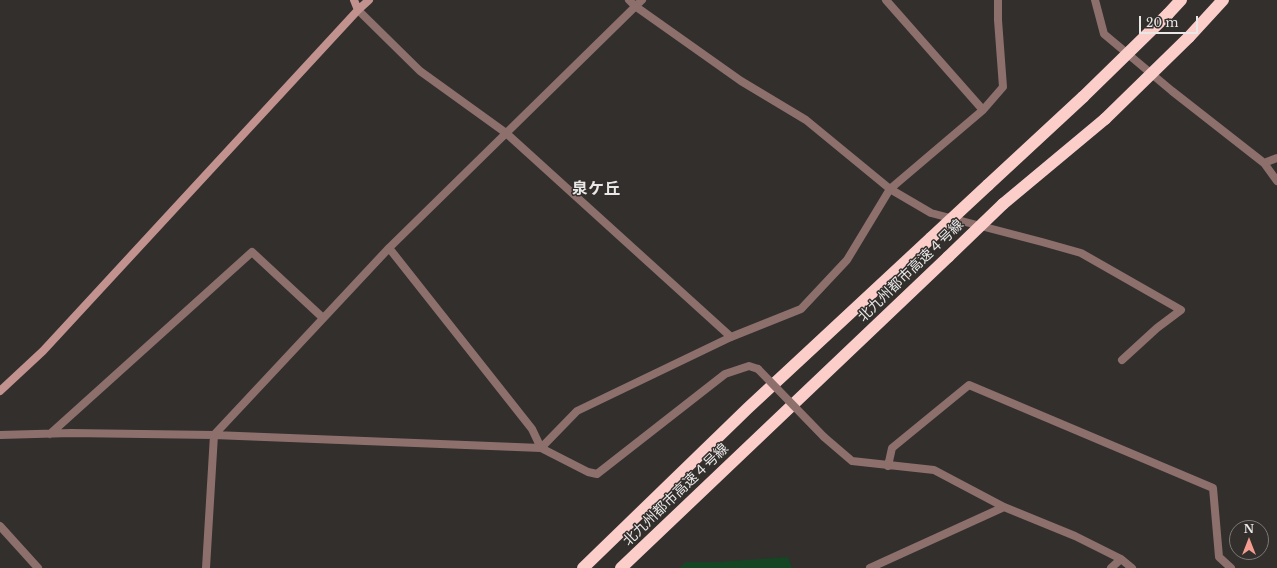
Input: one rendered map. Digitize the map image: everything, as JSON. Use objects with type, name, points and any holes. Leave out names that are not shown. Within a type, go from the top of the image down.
[{"type":"highway","name":"北九州都市高速４号線","points":[[583,568],[748,408],[1083,97],[1181,0]]},
{"type":"highway","name":"北九州都市高速４号線","points":[[621,568],[1003,204],[1105,119],[1189,37],[1224,0]]},
{"type":"street","points":[[354,0],[358,10],[420,71],[506,133],[731,337]]},
{"type":"street","points":[[0,391],[43,351],[358,10],[370,0]]},
{"type":"street","points":[[629,0],[635,6],[741,81],[806,120],[890,190],[931,213],[1081,253],[1181,310],[1157,328],[1122,360]]},
{"type":"street","points":[[206,568],[214,435],[389,248],[642,0]]},
{"type":"street","points":[[886,0],[983,110]]},
{"type":"street","points":[[541,448],[577,411],[731,337],[801,309],[847,260],[890,190],[983,110],[1003,87],[998,0]]},
{"type":"street","points":[[1095,0],[1104,34],[1172,91],[1264,164],[1277,180]]},
{"type":"street","points":[[1264,164],[1277,158]]},
{"type":"street","points":[[389,248],[532,429],[541,448]]},
{"type":"street","points":[[50,434],[252,252],[323,318]]},
{"type":"street","points":[[0,435],[214,435],[541,448],[588,472],[597,474],[725,374],[750,366],[758,369],[824,437],[852,462],[934,470],[1004,507],[1075,536],[1121,558],[1132,568]]},
{"type":"street","points":[[888,466],[892,448],[969,385],[1213,488],[1219,557],[1231,568]]},
{"type":"street","points":[[870,568],[1004,507]]},
{"type":"street","points":[[0,526],[38,568]]},
{"type":"street","points":[[1111,568],[1121,558]]},
{"type":"green space","points":[[788,557],[792,568],[679,568],[686,562],[718,562]]},
{"type":"district","name":"泉ケ丘","points":[[596,189]]}]
